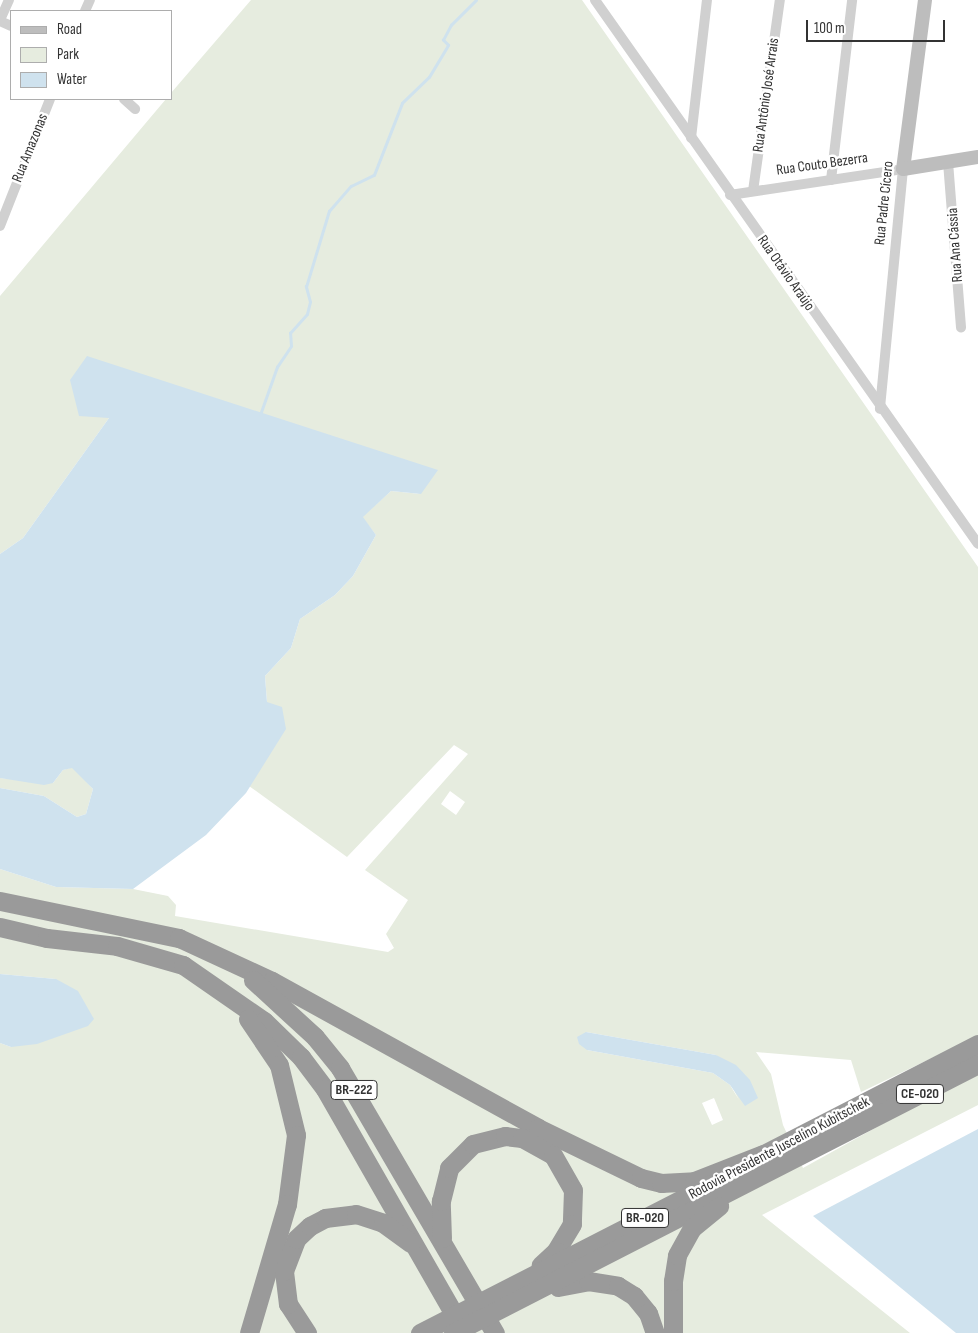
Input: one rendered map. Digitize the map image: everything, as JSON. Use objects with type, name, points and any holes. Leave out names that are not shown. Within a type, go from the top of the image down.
[{"type":"highway","name":"BR-222","points":[[0,901],[151,929],[179,938],[233,965],[283,1006],[340,1068],[495,1333]]},
{"type":"highway","name":"BR-222","points":[[0,927],[153,954],[183,965],[214,984],[264,1021],[301,1058],[330,1097],[416,1246]]},
{"type":"highway","points":[[153,954],[233,965],[272,981],[538,1128],[641,1178],[661,1183],[694,1181],[764,1154]]},
{"type":"highway","points":[[214,984],[267,1044],[279,1065],[296,1128],[287,1204],[249,1333]]},
{"type":"highway","name":"Rodovia Presidente Juscelino Kubitschek","points":[[453,1333],[521,1290],[764,1154],[978,1044]]},
{"type":"highway","name":"Rodovia Presidente Juscelino Kubitschek","points":[[423,1331],[521,1290],[756,1178],[978,1064]]},
{"type":"highway","points":[[442,1242],[443,1181],[461,1153],[473,1144],[504,1136],[535,1142],[553,1155],[568,1177],[574,1208],[566,1237],[521,1290]]},
{"type":"highway","points":[[674,1333],[673,1281],[683,1240],[702,1219],[756,1178]]},
{"type":"highway","points":[[307,1333],[288,1304],[284,1271],[296,1239],[310,1226],[340,1214],[364,1216],[382,1223],[416,1246],[465,1333]]},
{"type":"highway","points":[[521,1290],[588,1281],[618,1286],[634,1296],[648,1313],[655,1333]]},
{"type":"street","points":[[0,20],[9,0]]},
{"type":"street","name":"Rua Otávio Araújo","points":[[595,0],[880,409],[977,540]]},
{"type":"street","points":[[691,138],[707,0]]},
{"type":"street","name":"Rua Antônio José Arrais","points":[[753,191],[780,0]]},
{"type":"street","points":[[830,180],[852,0]]},
{"type":"street","name":"Rua Padre Cícero","points":[[880,409],[903,169],[925,0]]},
{"type":"street","name":"Rua Amazonas","points":[[0,226],[50,100]]},
{"type":"street","points":[[125,100],[134,109]]},
{"type":"street","name":"Rua Couto Bezerra","points":[[730,195],[978,157]]},
{"type":"street","name":"Rua Ana Cássia","points":[[948,162],[961,327]]},
{"type":"green space","points":[[251,0],[582,0],[978,567],[978,1036],[861,1092],[851,1060],[756,1052],[771,1074],[783,1125],[803,1168],[978,1071],[978,1105],[762,1215],[910,1333],[0,1333],[0,1043],[11,1047],[56,979],[0,974],[0,869],[56,887],[133,889],[168,896],[176,905],[175,916],[388,952],[394,948],[386,934],[408,900],[365,870],[468,754],[454,745],[347,857],[249,786],[255,772],[267,702],[265,676],[291,648],[300,619],[335,595],[353,576],[376,535],[362,517],[391,491],[421,494],[109,418],[23,538],[0,554],[0,296],[165,100],[172,100],[172,92]],"holes":[[[450,791],[465,802],[456,815],[441,804]],[[586,1032],[716,1055],[739,1100],[730,1085],[713,1073],[587,1050]],[[714,1098],[723,1120],[712,1125],[702,1103]]]},
{"type":"green space","points":[[73,767],[93,789],[86,814],[77,817],[44,796],[0,788],[0,778],[53,783],[63,770]]},
{"type":"water","points":[[87,356],[438,470],[421,494],[391,491],[363,517],[376,535],[353,576],[335,595],[300,619],[291,648],[265,676],[267,702],[282,707],[286,729],[246,793],[206,835],[133,889],[56,887],[0,869],[0,788],[44,796],[77,817],[86,814],[93,789],[72,768],[63,770],[53,783],[44,785],[0,778],[0,554],[23,538],[109,418],[79,416],[70,380]]},
{"type":"water","points":[[0,974],[56,979],[78,991],[94,1019],[88,1026],[37,1044],[11,1047],[0,1043]]},
{"type":"water","points":[[586,1032],[716,1055],[736,1065],[750,1080],[758,1098],[745,1106],[730,1085],[713,1073],[587,1050],[579,1044],[577,1037]]},
{"type":"water","points":[[978,1129],[978,1333],[956,1333],[813,1216]]},
{"type":"waterway","points":[[260,415],[277,367],[291,346],[290,333],[307,314],[310,302],[306,287],[329,211],[351,186],[374,175],[402,103],[429,77],[448,45],[443,40],[451,25],[476,0]]}]
